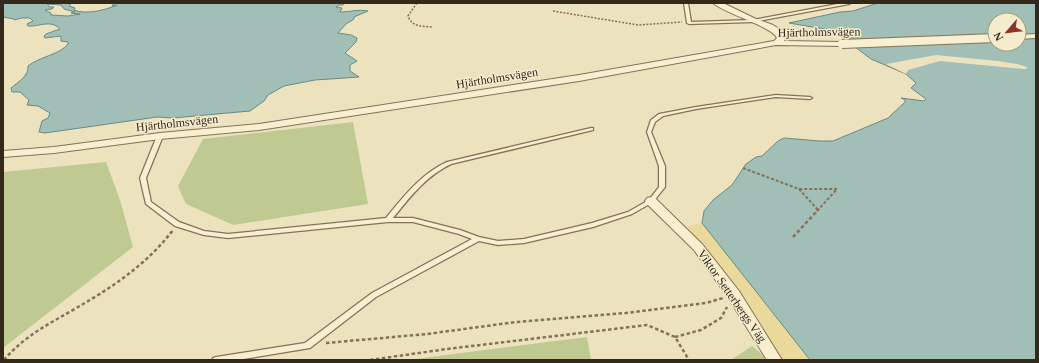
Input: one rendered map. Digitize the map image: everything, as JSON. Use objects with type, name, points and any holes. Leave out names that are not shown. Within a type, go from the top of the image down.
[{"type":"street","points":[[717,3],[752,21],[770,27],[778,33],[780,39],[776,43]]},
{"type":"street","name":"Hjärtholmsvägen","points":[[3,154],[54,150],[160,136],[258,127],[579,78],[776,43],[842,44],[987,38]]},
{"type":"street","name":"Viktor Setterbergs Väg","points":[[651,201],[698,247],[734,296],[775,360]]},
{"type":"lane","points":[[686,3],[689,23],[752,21],[849,3]]},
{"type":"lane","points":[[160,136],[143,178],[148,203],[177,224],[204,233],[228,236],[388,220],[413,220],[460,232],[478,239],[498,243],[532,240],[608,220],[630,213],[651,201],[662,187],[662,166],[650,132],[653,121],[661,115],[696,108],[776,96],[810,98]]},
{"type":"lane","points":[[388,220],[413,189],[438,167],[449,163],[591,129]]},
{"type":"lane","points":[[216,360],[307,346],[374,295],[478,239]]},
{"type":"path","points":[[417,3],[408,16],[410,22],[414,25],[432,27]]},
{"type":"path","points":[[553,11],[638,25],[674,22],[689,23]]},
{"type":"path","points":[[744,168],[799,189],[837,189],[793,237]]},
{"type":"path","points":[[799,189],[818,210]]},
{"type":"path","points":[[4,360],[11,350],[34,330],[79,306],[141,263],[168,238],[177,224]]},
{"type":"path","points":[[675,337],[701,330],[722,318],[734,296]]},
{"type":"path","points":[[307,346],[427,334],[516,322],[626,313],[706,303],[734,296]]},
{"type":"path","points":[[370,360],[447,349],[647,325],[675,337],[688,360]]},
{"type":"green space","points":[[353,122],[368,204],[233,225],[186,204],[178,186],[203,139]]},
{"type":"green space","points":[[106,162],[120,200],[133,247],[3,348],[3,172]]},
{"type":"green space","points":[[587,337],[591,360],[407,360]]},
{"type":"green space","points":[[752,346],[763,355],[766,360],[731,360]]},
{"type":"sand","points":[[702,223],[810,360],[783,360],[687,226]]},
{"type":"water","points":[[3,3],[72,3],[69,6],[75,8],[74,10],[90,12],[107,9],[117,5],[112,6],[114,3],[344,3],[343,5],[336,7],[342,8],[340,12],[361,10],[368,11],[354,17],[354,19],[346,24],[338,33],[351,35],[357,38],[356,42],[345,53],[357,61],[350,65],[350,71],[359,77],[315,80],[284,86],[268,95],[264,101],[250,111],[173,118],[157,117],[45,133],[39,132],[42,121],[48,118],[50,113],[38,106],[27,105],[29,100],[20,92],[12,92],[11,88],[25,76],[28,66],[65,47],[68,42],[61,41],[61,36],[45,38],[44,36],[46,34],[60,29],[52,24],[28,26],[27,24],[33,21],[30,18],[14,20],[3,17]],"holes":[[[47,4],[61,5],[64,9],[75,12],[71,13],[80,14],[68,16],[51,15],[51,13],[45,10],[52,9],[54,7],[50,7]]]},
{"type":"water","points":[[878,3],[1036,3],[1036,360],[810,360],[702,223],[704,211],[713,200],[732,185],[746,164],[756,157],[762,156],[778,141],[784,138],[833,141],[888,118],[905,102],[905,100],[901,98],[924,101],[926,99],[911,88],[916,83],[906,74],[871,59],[839,35],[824,29],[789,23],[840,12],[853,11]]},
{"type":"pier","points":[[936,55],[998,61],[1027,67],[1026,69],[1023,69],[940,61],[908,70],[906,74],[886,64]]}]
